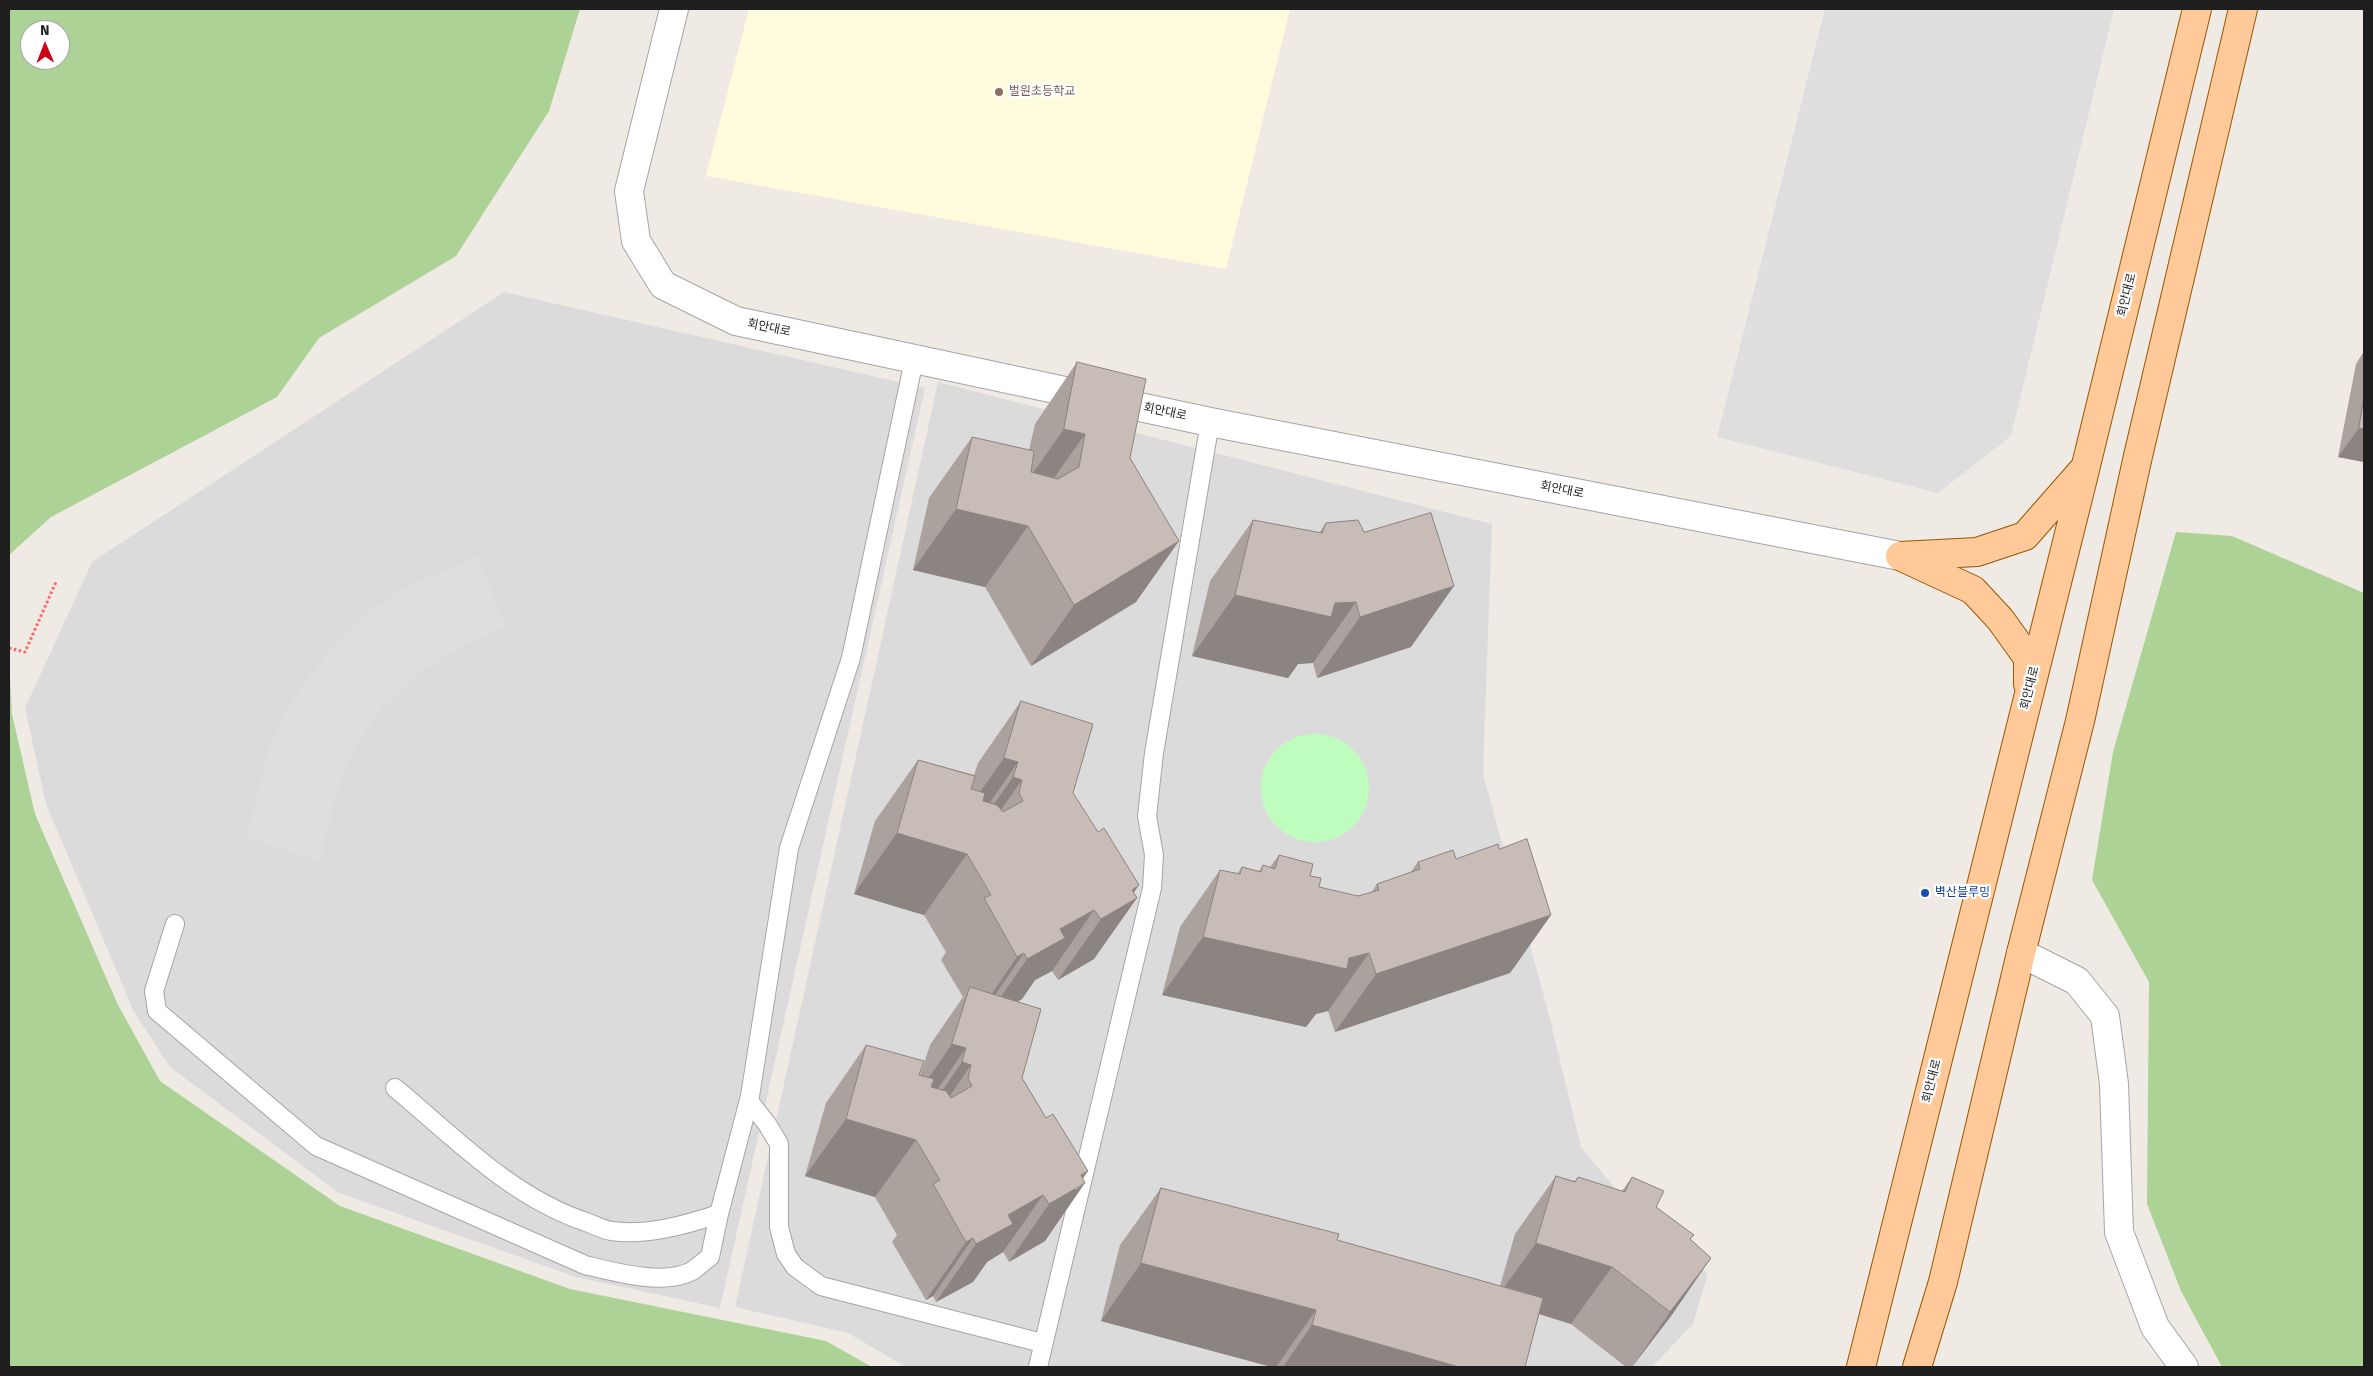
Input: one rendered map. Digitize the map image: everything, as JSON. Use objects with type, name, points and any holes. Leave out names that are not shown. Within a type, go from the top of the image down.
[{"type":"main road","name":"회안대로","points":[[1861,1367],[2197,9]]},
{"type":"main road","points":[[1917,1367],[1943,1282],[2021,952],[2080,721],[2138,456],[2243,9]]},
{"type":"main road","points":[[1900,556],[1977,552],[2025,536],[2085,467]]},
{"type":"main road","points":[[1900,556],[1973,590],[2000,619],[2028,658],[2027,700]]},
{"type":"street","name":"회안대로","points":[[674,9],[629,191],[636,241],[663,285],[736,321],[1210,422],[1900,556]]},
{"type":"street","points":[[2021,952],[2077,981],[2105,1016],[2114,1084],[2120,1232],[2155,1327],[2184,1367]]},
{"type":"lane","points":[[175,924],[154,991],[157,1011],[316,1146],[585,1265],[624,1274],[654,1276],[691,1272],[710,1257],[719,1214],[749,1102],[764,1021],[789,848],[851,658],[914,360]]},
{"type":"lane","points":[[1038,1367],[1042,1343],[1152,888],[1154,854],[1147,816],[1154,753],[1210,422]]},
{"type":"lane","points":[[395,1088],[512,1186],[559,1214],[610,1231],[642,1231],[685,1224],[719,1214]]},
{"type":"lane","points":[[749,1102],[767,1124],[779,1144],[779,1227],[786,1254],[795,1267],[821,1286],[1042,1343]]},
{"type":"path","points":[[9,648],[25,652],[56,582]]},
{"type":"shaded area","name":"벌원초등학교","points":[[749,9],[1290,9],[1226,269],[706,176]]},
{"type":"shaded area","points":[[1825,9],[2114,9],[2011,436],[1938,493],[1717,437]]},
{"type":"shaded area","points":[[504,292],[925,388],[720,1308],[576,1277],[339,1193],[170,1067],[134,1012],[46,804],[25,708],[92,562]]},
{"type":"shaded area","points":[[938,382],[1492,524],[1483,774],[1547,1007],[1581,1147],[1629,1205],[1697,1251],[1707,1277],[1693,1324],[1652,1367],[906,1367],[848,1333],[735,1307]]},
{"type":"shaded area","points":[[478,556],[506,627],[466,645],[416,675],[379,711],[354,750],[346,767],[335,799],[320,862],[246,837],[267,757],[281,719],[305,682],[335,643],[373,608],[407,587]]},
{"type":"green space","points":[[9,9],[580,9],[549,111],[456,256],[319,338],[277,397],[51,517],[9,555]]},
{"type":"green space","points":[[2176,532],[2232,536],[2364,593],[2364,1367],[2222,1367],[2181,1291],[2147,1204],[2149,982],[2092,880],[2113,752]]},
{"type":"green space","points":[[9,659],[12,714],[35,814],[118,1005],[160,1081],[340,1206],[570,1289],[826,1341],[872,1367],[9,1367]]},
{"type":"green space","points":[[1315,734],[1325,735],[1345,743],[1353,750],[1360,758],[1368,778],[1368,798],[1360,818],[1353,826],[1345,833],[1325,841],[1315,842],[1305,841],[1285,833],[1277,826],[1270,818],[1262,798],[1261,788],[1262,778],[1270,758],[1277,750],[1285,743],[1305,735]]},
{"type":"building","points":[[1077,362],[1146,379],[1130,458],[1179,541],[1074,605],[1028,526],[956,509],[972,437],[1034,451],[1031,472],[1058,479],[1079,467],[1085,434],[1064,429]]},
{"type":"building","points":[[2364,398],[2364,429],[2359,428]]},
{"type":"building","points":[[1431,513],[1454,586],[1360,617],[1356,602],[1335,603],[1331,617],[1235,595],[1253,520],[1322,533],[1326,523],[1358,520],[1364,532]]},
{"type":"building","points":[[1021,701],[1093,724],[1073,793],[1098,832],[1104,828],[1139,885],[1132,890],[1137,898],[1101,919],[1094,910],[1060,929],[1065,938],[1027,959],[1024,953],[1017,957],[984,898],[991,895],[967,854],[897,833],[918,760],[975,776],[971,789],[985,793],[983,801],[997,805],[1003,812],[1023,801],[1019,793],[1022,780],[1013,777],[1018,762],[1004,758]]},
{"type":"building","points":[[1527,839],[1551,915],[1376,974],[1369,953],[1349,958],[1347,969],[1203,937],[1220,870],[1240,874],[1242,867],[1261,872],[1263,865],[1275,869],[1279,855],[1313,864],[1310,876],[1321,878],[1319,887],[1358,896],[1379,890],[1377,884],[1420,869],[1418,862],[1453,850],[1456,859],[1498,844],[1499,849]]},
{"type":"building","points":[[970,987],[1041,1009],[1022,1078],[1046,1118],[1053,1114],[1088,1171],[1081,1175],[1085,1183],[1049,1204],[1043,1195],[1008,1215],[1013,1224],[976,1244],[973,1238],[966,1242],[933,1184],[940,1180],[916,1140],[846,1119],[866,1045],[924,1061],[919,1075],[934,1079],[931,1087],[946,1091],[951,1098],[972,1086],[968,1078],[971,1065],[962,1062],[966,1048],[952,1044]]},
{"type":"building","points":[[1556,1176],[1575,1182],[1578,1177],[1625,1192],[1632,1177],[1664,1191],[1656,1207],[1694,1235],[1690,1239],[1711,1258],[1670,1312],[1612,1267],[1536,1243]]},
{"type":"building","points":[[1161,1188],[1339,1234],[1337,1240],[1543,1298],[1525,1367],[1459,1367],[1312,1325],[1316,1310],[1141,1263]]},
{"type":"place","name":"벌원초등학교","points":[[999,92]]},
{"type":"place","name":"벽산블루밍","points":[[1925,893]]}]
